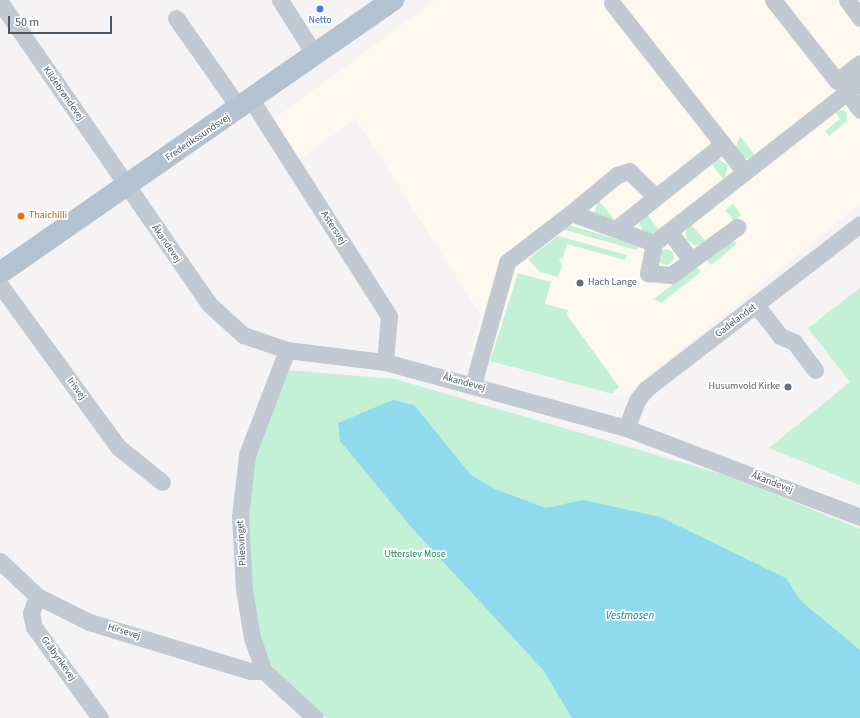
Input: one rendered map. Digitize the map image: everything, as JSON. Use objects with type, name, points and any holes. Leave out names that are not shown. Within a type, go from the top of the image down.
[{"type":"main road","name":"Frederikssundsvej","points":[[0,273],[246,105],[393,0]]},
{"type":"street","points":[[280,0],[315,55]]},
{"type":"street","points":[[773,0],[837,81],[860,63]]},
{"type":"street","points":[[847,0],[860,18]]},
{"type":"street","name":"Kildebrøndevej","points":[[0,2],[126,186]]},
{"type":"street","points":[[612,3],[744,171]]},
{"type":"street","name":"Astersvej","points":[[176,18],[246,105],[389,316],[385,362]]},
{"type":"street","points":[[737,227],[671,275],[648,273],[654,243],[744,171],[854,87],[860,110]]},
{"type":"street","points":[[616,229],[723,144]]},
{"type":"street","points":[[472,385],[507,262],[617,175],[629,171],[656,197]]},
{"type":"street","name":"Åkandevej","points":[[126,186],[209,304],[244,335],[287,350],[385,362],[626,428],[860,517]]},
{"type":"street","points":[[572,212],[654,243]]},
{"type":"street","name":"Gadelandet","points":[[626,428],[646,389],[860,224]]},
{"type":"street","points":[[669,231],[691,260]]},
{"type":"street","name":"Irisvej","points":[[0,285],[118,447],[162,482]]},
{"type":"street","points":[[756,305],[780,336],[794,342],[815,370]]},
{"type":"street","name":"Pilesvinget","points":[[287,350],[247,454],[241,489],[244,589],[252,638],[264,671],[315,718]]},
{"type":"street","name":"Hirsevej","points":[[1,563],[37,596],[89,622],[250,671],[264,671]]},
{"type":"street","name":"Gråbynkevej","points":[[37,596],[31,613],[34,627],[100,718]]},
{"type":"shaded area","points":[[435,0],[860,0],[860,204],[623,397],[469,356],[481,316],[356,119],[299,159],[274,119]]},
{"type":"green space","points":[[843,110],[847,113],[847,121],[829,136],[825,131],[840,119],[835,112]]},
{"type":"green space","points":[[740,136],[755,156],[751,159],[743,158],[735,150]]},
{"type":"green space","points":[[718,159],[728,165],[724,180],[709,161]]},
{"type":"green space","points":[[598,200],[614,219],[608,221],[594,214]]},
{"type":"green space","points":[[733,204],[741,215],[734,221],[725,210]]},
{"type":"green space","points":[[645,212],[659,230],[651,234],[643,232],[639,221]]},
{"type":"green space","points":[[690,223],[706,242],[695,246],[687,240],[685,233]]},
{"type":"green space","points":[[566,224],[640,246],[636,250],[561,229]]},
{"type":"green space","points":[[558,236],[627,255],[625,260],[567,244],[563,258],[559,259],[562,266],[558,277],[540,272],[528,259]]},
{"type":"green space","points":[[732,239],[737,244],[711,265],[706,259]]},
{"type":"green space","points":[[666,249],[672,251],[674,257],[672,263],[666,265],[660,263],[658,257],[660,251]]},
{"type":"green space","points":[[696,266],[701,272],[661,303],[654,299]]},
{"type":"green space","points":[[518,273],[551,282],[545,304],[568,310],[567,315],[619,387],[612,394],[490,361]]},
{"type":"green space","points":[[860,288],[860,485],[769,448],[850,382],[808,328]]},
{"type":"green space","name":"Utterslev Mose","points":[[287,370],[395,379],[732,477],[860,529],[860,718],[327,718],[276,674],[257,631],[246,523],[254,455]]},
{"type":"water","name":"Vestmosen","points":[[393,400],[414,405],[471,475],[495,489],[546,508],[583,500],[660,517],[786,578],[801,601],[860,650],[860,718],[572,718],[543,670],[412,528],[340,441],[338,423]]},
{"type":"place","name":"Netto","points":[[320,9]]},
{"type":"place","name":"Thaichilli","points":[[21,216]]},
{"type":"place","name":"Hach Lange","points":[[580,283]]},
{"type":"place","name":"Husumvold Kirke","points":[[788,387]]}]
